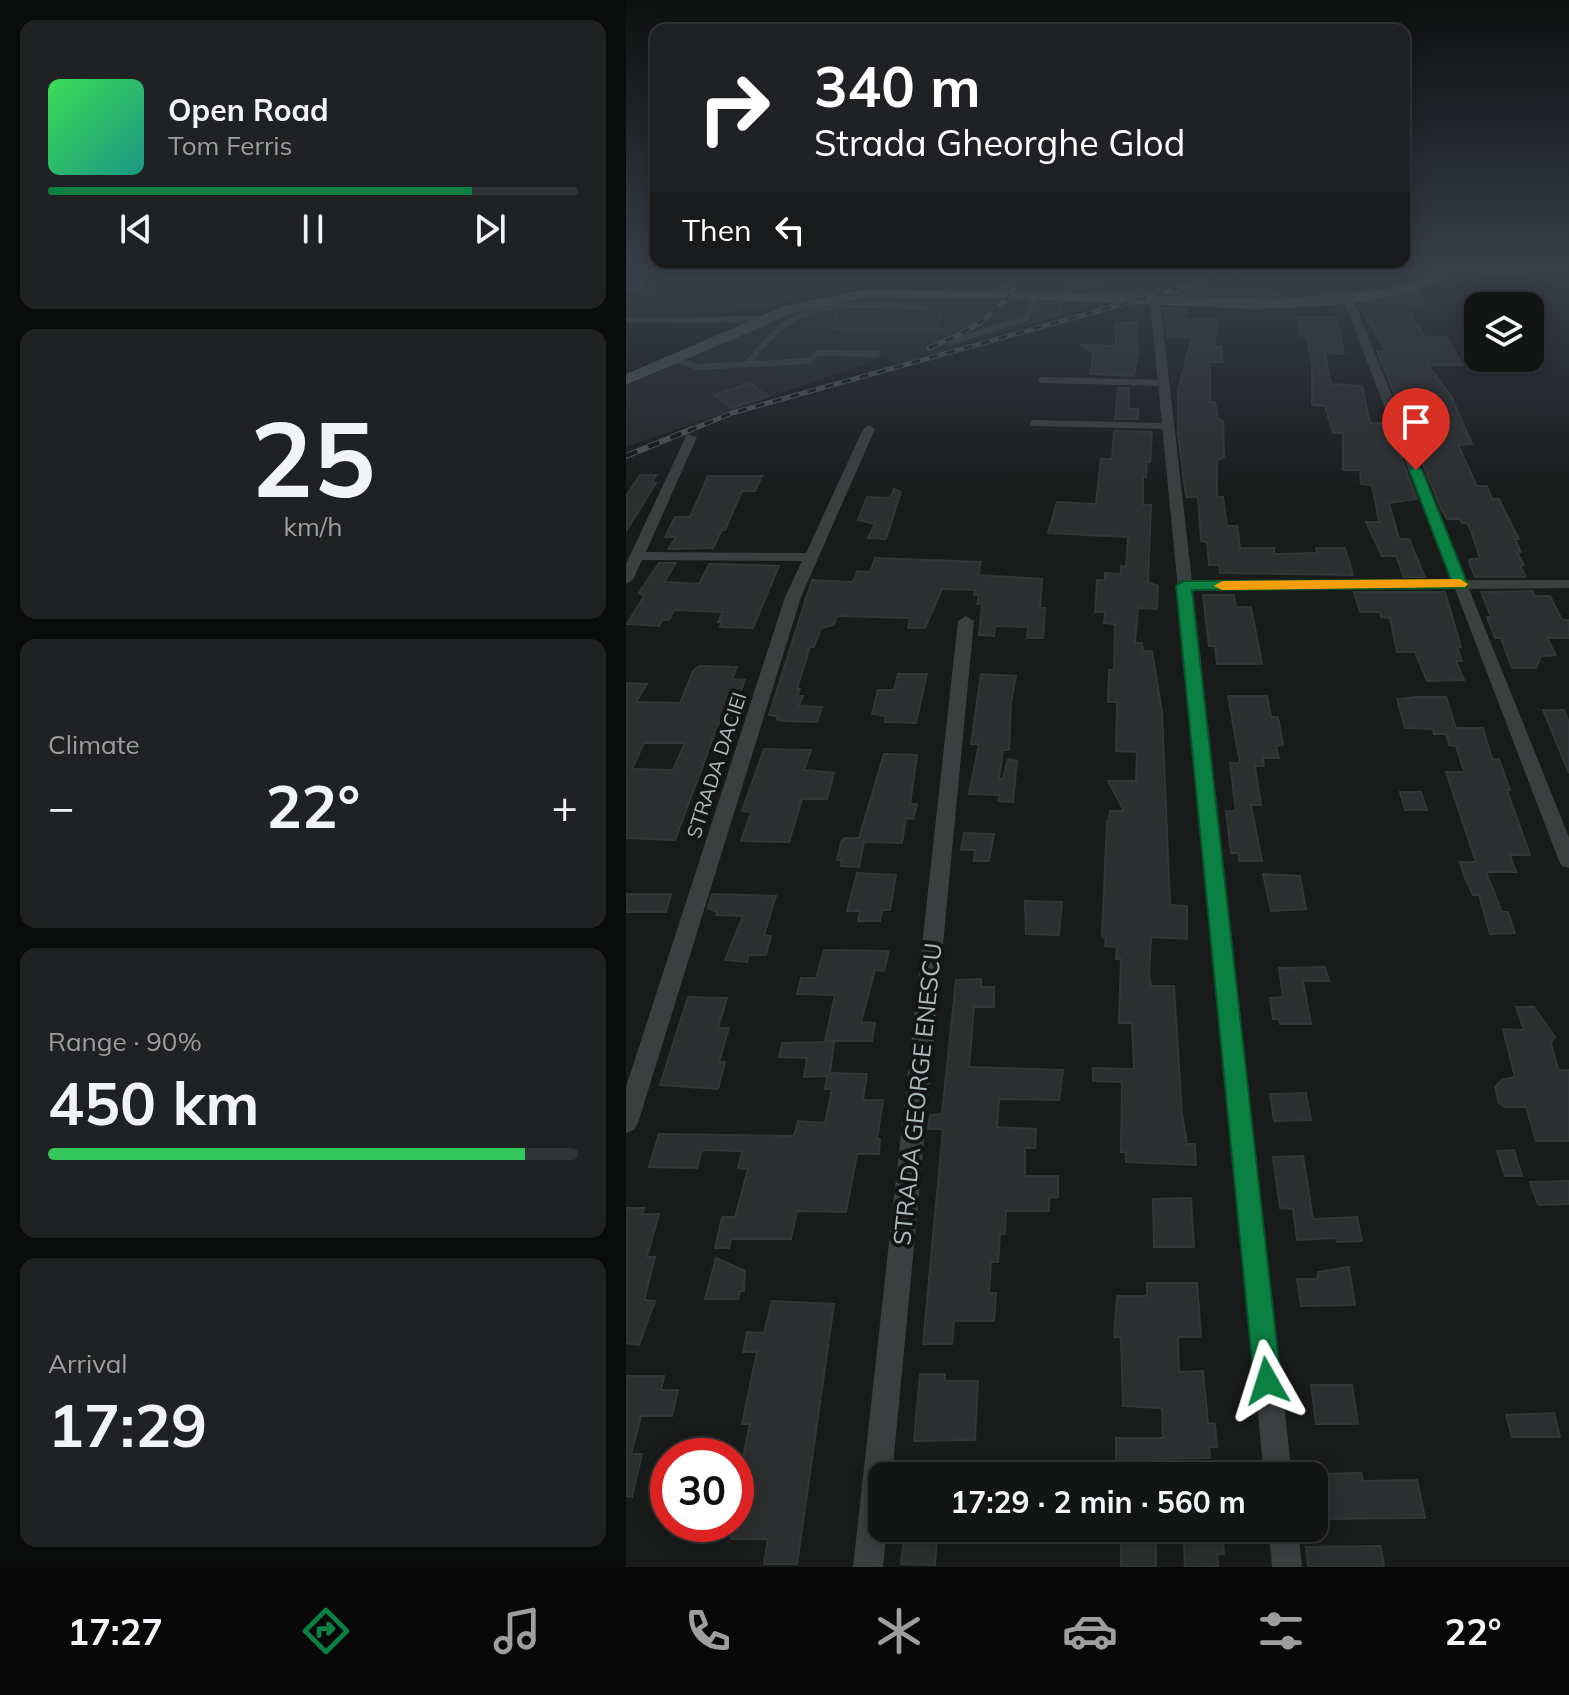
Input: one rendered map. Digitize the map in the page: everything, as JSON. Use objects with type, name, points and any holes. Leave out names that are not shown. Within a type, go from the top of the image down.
[{"type":"main road","points":[[626,380],[703,346]]},
{"type":"street","points":[[1159,346],[1277,1462]]},
{"type":"street","points":[[1366,346],[1569,861]]},
{"type":"street","name":"STRADA DACIEI","points":[[626,1123],[793,597],[869,429]]},
{"type":"street","points":[[626,580],[691,437]]},
{"type":"street","points":[[638,556],[812,557]]},
{"type":"street","points":[[1184,586],[1569,584]]},
{"type":"street","name":"STRADA GEORGE ENESCU","points":[[868,1567],[966,621]]},
{"type":"street","points":[[1284,1542],[1287,1567]]},
{"type":"lane","points":[[747,364],[764,346]]},
{"type":"lane","points":[[674,359],[697,367],[810,361],[817,353],[877,354]]},
{"type":"lane","points":[[1042,380],[1163,383]]},
{"type":"lane","points":[[1033,423],[1168,426]]},
{"type":"shaded area","points":[[716,346],[959,346],[898,364],[882,358],[626,447],[626,386]]},
{"type":"building","points":[[1082,346],[1137,346],[1139,351],[1134,376],[1091,374],[1093,352]]},
{"type":"building","points":[[1190,346],[1221,347],[1223,362],[1210,362],[1210,402],[1215,402],[1218,419],[1223,421],[1224,457],[1217,461],[1217,497],[1223,497],[1227,526],[1237,526],[1240,548],[1274,548],[1274,554],[1317,553],[1316,548],[1345,548],[1353,575],[1220,573],[1219,565],[1209,565],[1207,542],[1201,541],[1198,497],[1186,497],[1178,433],[1178,390]]},
{"type":"building","points":[[1309,346],[1342,346],[1344,354],[1325,353],[1331,384],[1362,386],[1370,423],[1388,423],[1417,499],[1389,503],[1399,539],[1409,539],[1425,577],[1404,577],[1396,556],[1382,556],[1366,522],[1379,522],[1372,485],[1361,484],[1360,470],[1343,470],[1343,433],[1333,433],[1325,406],[1312,405]]},
{"type":"building","points":[[1383,346],[1452,346],[1463,365],[1428,365],[1451,396],[1472,444],[1458,445],[1477,486],[1487,486],[1492,499],[1499,499],[1519,539],[1515,539],[1521,552],[1517,552],[1526,577],[1475,577],[1469,562],[1470,559],[1480,559],[1472,533],[1467,523],[1462,523],[1460,519],[1447,519],[1441,509],[1377,351],[1386,352]]},
{"type":"building","points":[[750,383],[768,396],[732,408],[714,395]]},
{"type":"building","points":[[1118,388],[1129,388],[1129,409],[1138,409],[1138,419],[1115,419]]},
{"type":"building","points":[[1114,431],[1152,432],[1150,462],[1147,462],[1146,477],[1143,477],[1143,505],[1151,505],[1148,582],[1158,586],[1157,609],[1138,608],[1135,643],[1142,643],[1143,651],[1152,651],[1162,712],[1170,905],[1187,906],[1187,939],[1151,937],[1149,975],[1151,986],[1174,986],[1182,1114],[1187,1144],[1195,1144],[1196,1165],[1126,1162],[1126,1152],[1121,1152],[1122,1082],[1093,1081],[1093,1068],[1134,1069],[1132,1023],[1119,1023],[1121,959],[1116,959],[1117,947],[1105,946],[1106,938],[1102,937],[1107,821],[1110,811],[1124,811],[1108,781],[1136,781],[1137,752],[1116,751],[1117,702],[1108,702],[1109,670],[1114,670],[1115,624],[1104,623],[1105,612],[1095,612],[1097,580],[1105,580],[1105,573],[1121,574],[1121,566],[1126,567],[1128,537],[1048,533],[1057,502],[1096,504],[1101,459],[1112,459]]},
{"type":"building","points":[[640,475],[656,475],[652,483],[656,483],[626,531],[626,496]]},
{"type":"building","points":[[708,476],[762,476],[755,491],[742,491],[725,530],[722,530],[713,548],[668,549],[676,537],[665,537],[675,517],[690,517]]},
{"type":"building","points":[[894,489],[901,492],[886,539],[868,538],[875,524],[858,520],[867,497],[890,498]]},
{"type":"building","points":[[875,558],[981,562],[978,575],[1042,579],[1040,608],[1045,608],[1043,638],[1027,638],[1028,627],[995,626],[994,636],[979,635],[982,604],[977,604],[979,595],[974,595],[975,590],[942,589],[925,628],[908,628],[910,618],[837,616],[834,625],[821,628],[814,647],[810,647],[797,689],[800,689],[797,696],[803,696],[799,706],[822,707],[817,722],[784,721],[769,715],[812,580],[853,582],[857,571],[870,572]]},
{"type":"building","points":[[659,563],[676,563],[664,582],[699,584],[709,564],[779,566],[753,628],[720,627],[722,622],[718,622],[723,612],[674,610],[669,620],[662,620],[659,626],[627,624],[644,596],[639,593]]},
{"type":"building","points":[[1533,591],[1535,596],[1550,596],[1562,620],[1569,620],[1569,638],[1547,638],[1556,655],[1541,656],[1536,668],[1512,668],[1501,638],[1495,638],[1481,592]]},
{"type":"building","points":[[1354,592],[1445,592],[1461,647],[1457,647],[1462,661],[1456,661],[1464,680],[1427,681],[1415,652],[1397,652],[1390,618],[1381,617],[1380,612],[1360,612]]},
{"type":"building","points":[[1203,595],[1234,595],[1236,607],[1251,607],[1262,664],[1217,664],[1215,646],[1209,646]]},
{"type":"building","points":[[699,666],[737,667],[732,679],[745,680],[731,717],[721,717],[675,840],[626,838],[626,683],[647,684],[636,702],[680,703],[693,671]],"holes":[[[644,743],[685,743],[673,770],[632,769]]]},
{"type":"building","points":[[898,674],[927,674],[916,723],[885,722],[886,716],[872,714],[878,690],[894,690]]},
{"type":"building","points":[[981,674],[1016,676],[1011,702],[1009,750],[1003,750],[999,779],[1003,779],[1008,759],[1017,761],[1013,802],[998,801],[1000,795],[969,794],[979,744],[971,744]]},
{"type":"building","points":[[1228,696],[1267,696],[1271,717],[1278,717],[1283,745],[1276,746],[1279,758],[1263,758],[1264,766],[1255,766],[1261,805],[1251,805],[1262,861],[1239,861],[1238,853],[1231,853],[1226,811],[1236,811],[1230,763],[1240,763]]},
{"type":"building","points":[[1446,697],[1456,728],[1483,728],[1492,759],[1499,759],[1530,855],[1510,855],[1516,872],[1486,872],[1502,912],[1508,912],[1515,933],[1490,934],[1479,895],[1473,895],[1464,876],[1460,862],[1476,862],[1446,772],[1464,772],[1456,746],[1449,745],[1446,734],[1434,734],[1433,729],[1405,728],[1397,699]]},
{"type":"building","points":[[1543,710],[1564,710],[1569,722],[1569,773]]},
{"type":"building","points":[[764,749],[811,750],[804,770],[834,773],[827,799],[802,799],[789,842],[741,841],[751,812],[742,811]]},
{"type":"building","points":[[884,754],[917,755],[910,804],[917,804],[913,819],[906,818],[902,843],[864,842],[859,867],[841,866],[842,860],[837,860],[841,842],[845,838],[859,838]]},
{"type":"building","points":[[1400,792],[1421,792],[1427,810],[1405,810]]},
{"type":"building","points":[[964,833],[994,834],[989,861],[974,861],[975,850],[961,850]]},
{"type":"building","points":[[857,873],[896,875],[890,910],[882,910],[880,921],[858,921],[860,911],[847,911]]},
{"type":"building","points":[[1263,874],[1300,876],[1306,909],[1271,911]]},
{"type":"building","points":[[626,894],[671,894],[666,912],[626,912]]},
{"type":"building","points":[[712,894],[776,896],[764,935],[771,936],[766,955],[749,955],[747,962],[725,960],[743,916],[716,915],[717,912],[708,908]]},
{"type":"building","points":[[1025,901],[1062,902],[1059,935],[1026,934]]},
{"type":"building","points":[[824,950],[889,951],[884,971],[875,970],[861,1022],[875,1023],[872,1041],[825,1041],[835,995],[797,994],[801,978],[816,978]]},
{"type":"building","points":[[1325,967],[1329,981],[1303,981],[1311,1024],[1280,1024],[1279,1019],[1273,1019],[1270,998],[1283,997],[1279,968]]},
{"type":"building","points":[[981,979],[981,987],[994,987],[994,1007],[974,1007],[969,1067],[1063,1070],[1059,1100],[999,1099],[997,1127],[1036,1129],[1035,1148],[1025,1148],[1025,1176],[1058,1176],[1058,1197],[1049,1198],[1049,1211],[1006,1211],[1005,1234],[1000,1234],[998,1262],[991,1262],[989,1293],[996,1293],[994,1321],[954,1321],[952,1344],[923,1344],[943,1129],[928,1129],[930,1115],[942,1114],[956,980]]},
{"type":"building","points":[[688,997],[727,998],[718,1028],[729,1028],[719,1062],[725,1062],[718,1089],[660,1085]]},
{"type":"building","points":[[1516,1007],[1534,1007],[1555,1037],[1551,1043],[1558,1070],[1569,1070],[1569,1141],[1536,1141],[1526,1107],[1505,1107],[1499,1103],[1495,1087],[1502,1080],[1515,1077],[1503,1029],[1524,1030]]},
{"type":"building","points":[[834,1042],[830,1073],[867,1074],[863,1100],[883,1100],[877,1139],[880,1139],[879,1154],[857,1154],[846,1212],[797,1211],[791,1239],[731,1239],[729,1248],[715,1248],[722,1217],[735,1217],[748,1169],[738,1168],[742,1151],[702,1150],[697,1168],[649,1167],[659,1134],[794,1136],[798,1121],[825,1123],[832,1089],[825,1089],[827,1076],[804,1077],[807,1058],[779,1057],[782,1043]]},
{"type":"building","points":[[1306,1093],[1311,1120],[1274,1121],[1270,1094]]},
{"type":"building","points":[[1514,1150],[1522,1176],[1505,1176],[1497,1151]]},
{"type":"building","points":[[1303,1156],[1313,1219],[1357,1217],[1362,1241],[1337,1242],[1336,1238],[1297,1240],[1293,1209],[1280,1208],[1273,1157]]},
{"type":"building","points":[[1569,1181],[1569,1204],[1538,1205],[1530,1182]]},
{"type":"building","points":[[1191,1198],[1194,1247],[1154,1247],[1153,1199]]},
{"type":"building","points":[[626,1208],[644,1208],[642,1214],[659,1214],[647,1257],[655,1257],[644,1300],[655,1301],[639,1345],[626,1343]]},
{"type":"building","points":[[716,1258],[745,1271],[744,1291],[740,1291],[738,1299],[705,1299]]},
{"type":"building","points":[[1349,1267],[1355,1305],[1301,1306],[1297,1279],[1318,1279],[1318,1272]]},
{"type":"building","points":[[1147,1283],[1197,1283],[1201,1337],[1178,1337],[1179,1372],[1203,1371],[1208,1423],[1215,1424],[1217,1447],[1209,1447],[1210,1458],[1116,1462],[1116,1438],[1163,1438],[1162,1408],[1123,1406],[1121,1337],[1114,1337],[1117,1296],[1147,1296]]},
{"type":"building","points":[[772,1301],[834,1304],[797,1564],[764,1564],[768,1539],[754,1539],[754,1438],[747,1438],[750,1424],[742,1424],[757,1352],[743,1352],[747,1332],[764,1333]]},
{"type":"building","points":[[920,1374],[945,1374],[945,1381],[978,1381],[975,1440],[914,1441]]},
{"type":"building","points":[[626,1376],[664,1376],[661,1390],[678,1390],[672,1416],[641,1416],[631,1454],[642,1454],[632,1497],[626,1496]]},
{"type":"building","points":[[1311,1385],[1352,1385],[1358,1424],[1316,1424]]},
{"type":"building","points":[[1554,1413],[1560,1437],[1512,1437],[1506,1415]]},
{"type":"building","points":[[1361,1473],[1363,1481],[1417,1480],[1425,1518],[1328,1519],[1328,1474]]},
{"type":"building","points":[[903,1542],[937,1542],[935,1565],[901,1564]]},
{"type":"building","points":[[1121,1542],[1156,1542],[1156,1567],[1121,1567]]},
{"type":"building","points":[[1184,1542],[1223,1542],[1224,1554],[1217,1554],[1218,1566],[1185,1567]]},
{"type":"building","points":[[1381,1546],[1384,1567],[1308,1567],[1306,1547]]},
{"type":"railway","points":[[929,348],[933,346]]},
{"type":"railway","points":[[688,431],[732,413],[972,346]]},
{"type":"railway","points":[[626,456],[692,429]]},
{"type":"slow traffic","points":[[1222,586],[1460,584]]},
{"type":"route","points":[[1267,1381],[1184,586],[1460,585],[1416,470]]}]
